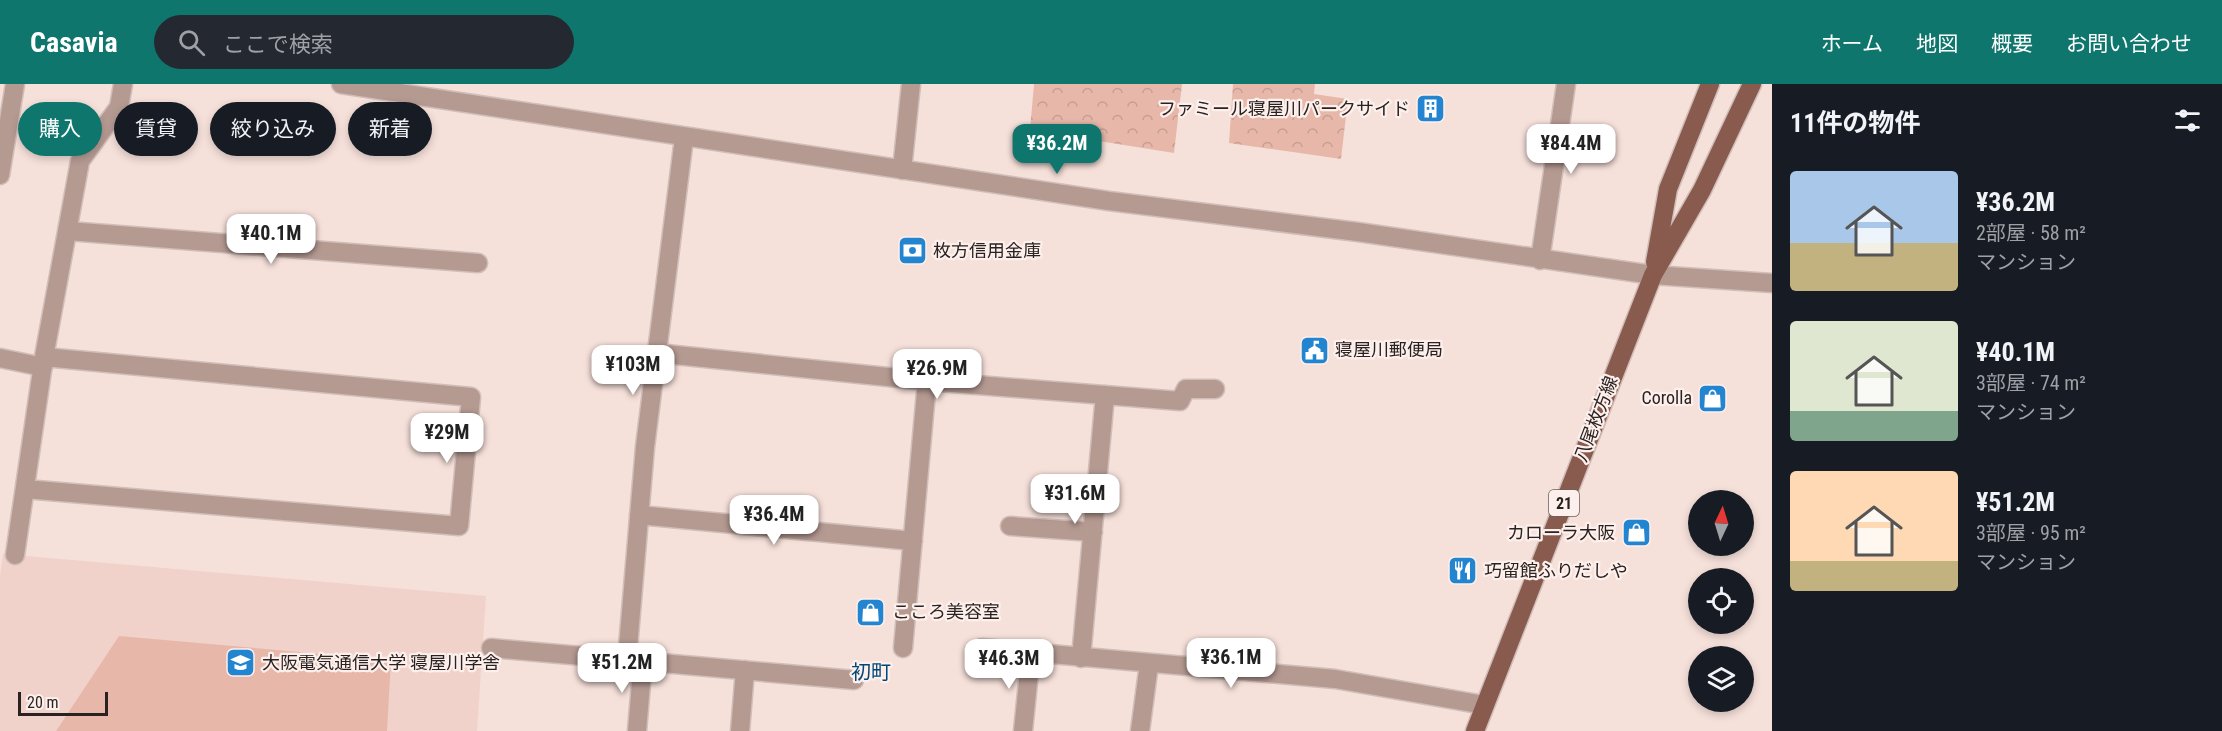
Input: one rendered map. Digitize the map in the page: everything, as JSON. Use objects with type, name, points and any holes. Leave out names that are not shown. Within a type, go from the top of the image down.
[{"type":"main road","name":"八尾枚方線","points":[[1653,275],[1668,189],[1710,84]]},
{"type":"main road","name":"八尾枚方線","points":[[1474,731],[1653,275],[1702,190],[1752,84]]},
{"type":"street","points":[[0,176],[15,84]]},
{"type":"street","points":[[10,546],[25,489],[42,364],[80,161],[119,107],[123,84]]},
{"type":"street","points":[[340,84],[1109,201],[1358,232],[1653,275],[1772,283]]},
{"type":"street","points":[[902,170],[911,84]]},
{"type":"street","points":[[1540,260],[1566,84]]},
{"type":"street","points":[[637,731],[635,660],[639,515],[656,353],[684,138]]},
{"type":"street","points":[[68,231],[478,263]]},
{"type":"street","points":[[656,353],[927,381],[1180,401],[1186,389],[1215,389]]},
{"type":"street","points":[[5,359],[42,364],[471,397],[459,526],[25,489]]},
{"type":"street","points":[[903,648],[927,381]]},
{"type":"street","points":[[1081,658],[1105,395]]},
{"type":"street","points":[[639,515],[913,541]]},
{"type":"street","points":[[1010,526],[1093,532]]},
{"type":"street","points":[[490,648],[854,680]]},
{"type":"street","points":[[982,648],[1335,679],[1484,705]]},
{"type":"street","points":[[1023,731],[1031,653]]},
{"type":"street","points":[[1140,731],[1149,664]]},
{"type":"street","points":[[740,731],[745,670]]},
{"type":"shaded area","name":"大阪電気通信大学 寝屋川学舎","points":[[3,554],[486,596],[477,731],[0,731],[0,576]]},
{"type":"green space","points":[[1034,84],[1182,84],[1174,153],[1030,130]]},
{"type":"green space","points":[[1233,84],[1315,84],[1314,94],[1348,99],[1341,159],[1229,143]]},
{"type":"green space","points":[[119,636],[391,660],[387,731],[56,731]]},
{"type":"place","name":"ファミール寝屋川パークサイド","points":[[1431,109]]},
{"type":"place","name":"枚方信用金庫","points":[[912,251]]},
{"type":"place","name":"寝屋川郵便局","points":[[1314,350]]},
{"type":"place","name":"Corolla","points":[[1713,398]]},
{"type":"place","name":"カローラ大阪","points":[[1636,533]]},
{"type":"place","name":"巧留館ふりだしや","points":[[1463,571]]},
{"type":"place","name":"こころ美容室","points":[[871,612]]},
{"type":"place","name":"大阪電気通信大学 寝屋川学舎","points":[[241,663]]},
{"type":"district","name":"初町","points":[[871,672]]}]
